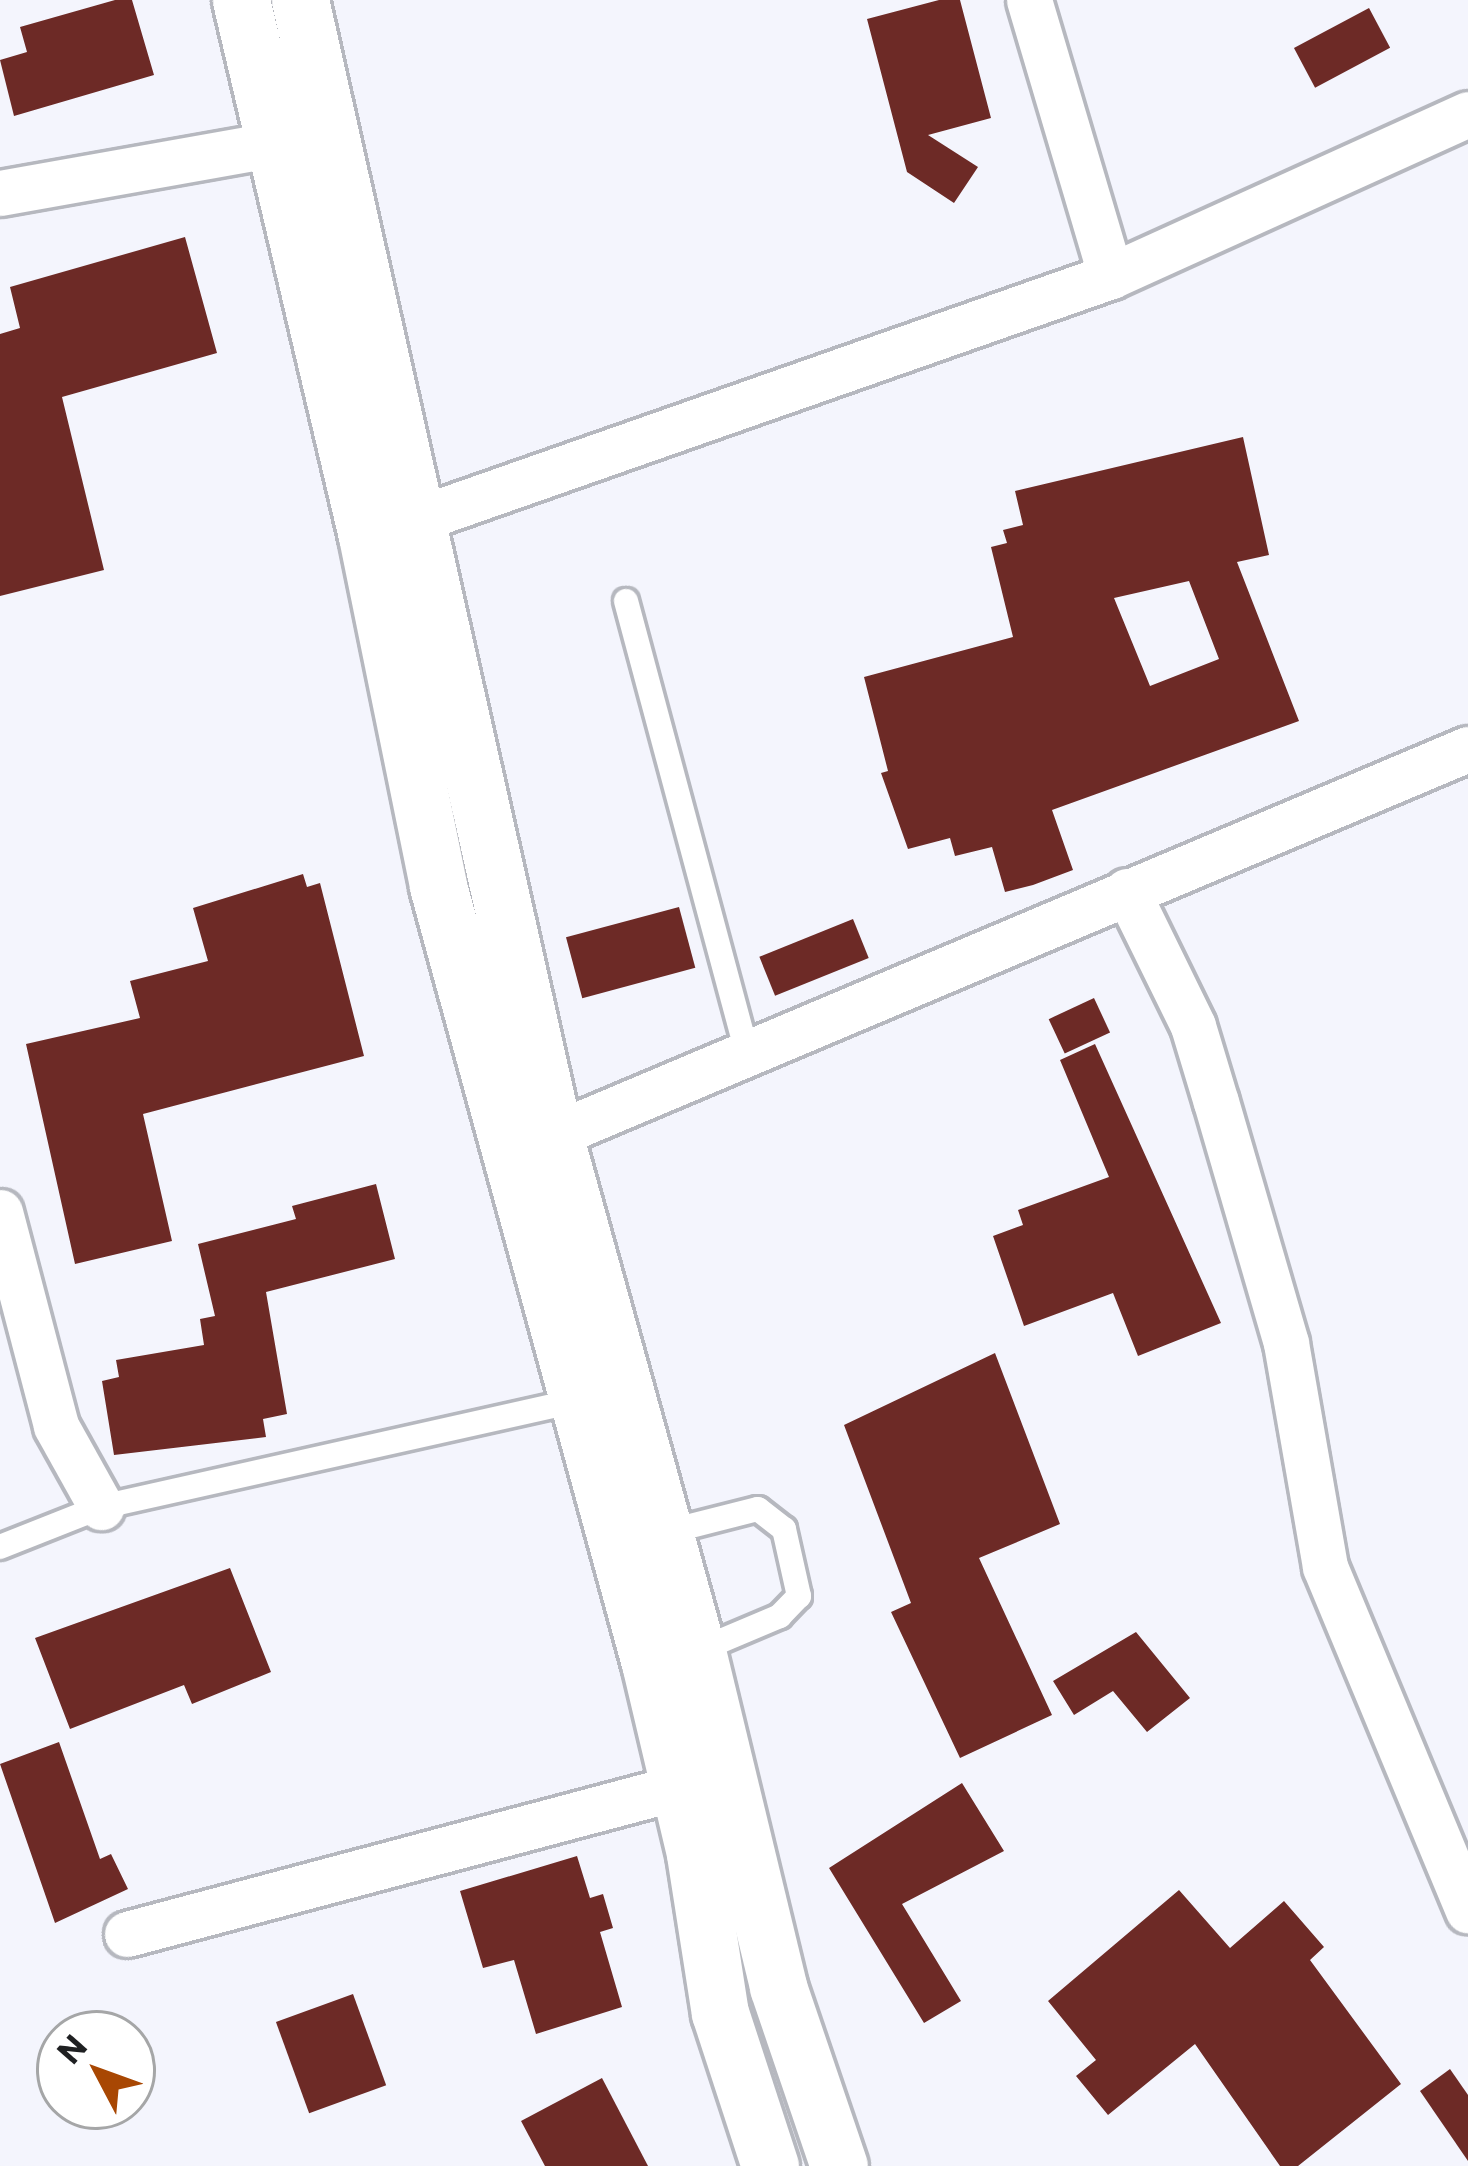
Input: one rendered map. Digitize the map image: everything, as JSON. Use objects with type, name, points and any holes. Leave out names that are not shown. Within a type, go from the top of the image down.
[{"type":"street","points":[[241,0],[274,144],[393,528],[697,1651],[778,1987],[838,2166]]},
{"type":"street","points":[[300,0],[393,528],[438,886],[680,1787],[719,2012],[770,2166]]},
{"type":"street","points":[[1029,0],[1111,276]]},
{"type":"street","points":[[393,528],[1111,276],[1468,114]]},
{"type":"street","points":[[0,193],[274,144]]},
{"type":"street","points":[[554,1136],[1468,749]]},
{"type":"street","points":[[1127,891],[1193,1026],[1229,1145],[1286,1342],[1324,1567],[1468,1910]]},
{"type":"street","points":[[0,1212],[56,1426],[101,1507]]},
{"type":"street","points":[[127,1934],[680,1787]]},
{"type":"lane","points":[[626,601],[748,1057]]},
{"type":"lane","points":[[0,1547],[101,1507],[574,1401]]},
{"type":"lane","points":[[663,1533],[758,1509],[784,1529],[799,1596],[780,1616],[697,1651]]},
{"type":"building","points":[[115,0],[132,0],[154,75],[14,116],[0,60],[27,52],[20,27]]},
{"type":"building","points":[[939,0],[960,0],[991,118],[928,135],[978,167],[954,203],[907,172],[867,19]]},
{"type":"building","points":[[1369,8],[1390,48],[1315,88],[1294,48]]},
{"type":"building","points":[[185,237],[217,353],[62,397],[104,570],[0,596],[0,334],[20,328],[10,287]]},
{"type":"building","points":[[1243,437],[1269,555],[1237,562],[1299,721],[1052,810],[1073,870],[1005,892],[992,847],[955,856],[950,838],[908,849],[881,773],[888,771],[864,677],[1013,637],[991,547],[1007,543],[1003,530],[1023,525],[1015,491]],"holes":[[[1189,581],[1219,659],[1150,686],[1114,598]]]},
{"type":"building","points":[[303,874],[307,887],[320,883],[364,1056],[143,1114],[172,1241],[75,1264],[26,1044],[140,1018],[130,981],[208,961],[193,908]]},
{"type":"building","points":[[679,907],[695,968],[582,998],[566,937]]},
{"type":"building","points":[[853,919],[869,958],[775,996],[759,957]]},
{"type":"building","points":[[1094,998],[1110,1032],[1065,1054],[1049,1019]]},
{"type":"building","points":[[1095,1044],[1221,1323],[1138,1356],[1113,1293],[1024,1326],[993,1236],[1023,1225],[1018,1210],[1109,1177],[1060,1060]]},
{"type":"building","points":[[376,1184],[395,1259],[266,1292],[287,1414],[263,1419],[266,1437],[114,1455],[102,1381],[119,1377],[116,1360],[204,1345],[200,1319],[215,1316],[198,1244],[296,1219],[292,1206]]},
{"type":"building","points":[[995,1353],[1060,1524],[979,1558],[1052,1715],[960,1758],[891,1612],[911,1603],[844,1425]]},
{"type":"building","points":[[230,1568],[271,1672],[192,1704],[184,1685],[70,1729],[35,1638]]},
{"type":"building","points":[[1136,1632],[1190,1698],[1147,1732],[1113,1691],[1074,1715],[1053,1681]]},
{"type":"building","points":[[59,1742],[100,1859],[111,1854],[128,1889],[55,1923],[0,1764]]},
{"type":"building","points":[[962,1783],[1004,1851],[902,1904],[961,2001],[924,2023],[829,1868]]},
{"type":"building","points":[[577,1856],[590,1898],[603,1894],[613,1928],[600,1932],[622,2007],[536,2034],[514,1960],[483,1968],[460,1891]]},
{"type":"building","points":[[1179,1890],[1230,1948],[1284,1901],[1324,1947],[1310,1960],[1401,2084],[1298,2166],[1280,2166],[1195,2044],[1108,2115],[1076,2076],[1096,2060],[1048,2001]]},
{"type":"building","points":[[353,1994],[386,2085],[309,2113],[276,2022]]},
{"type":"building","points":[[1450,2069],[1468,2095],[1468,2161],[1420,2091]]},
{"type":"building","points":[[602,2078],[648,2166],[545,2166],[521,2121]]}]
